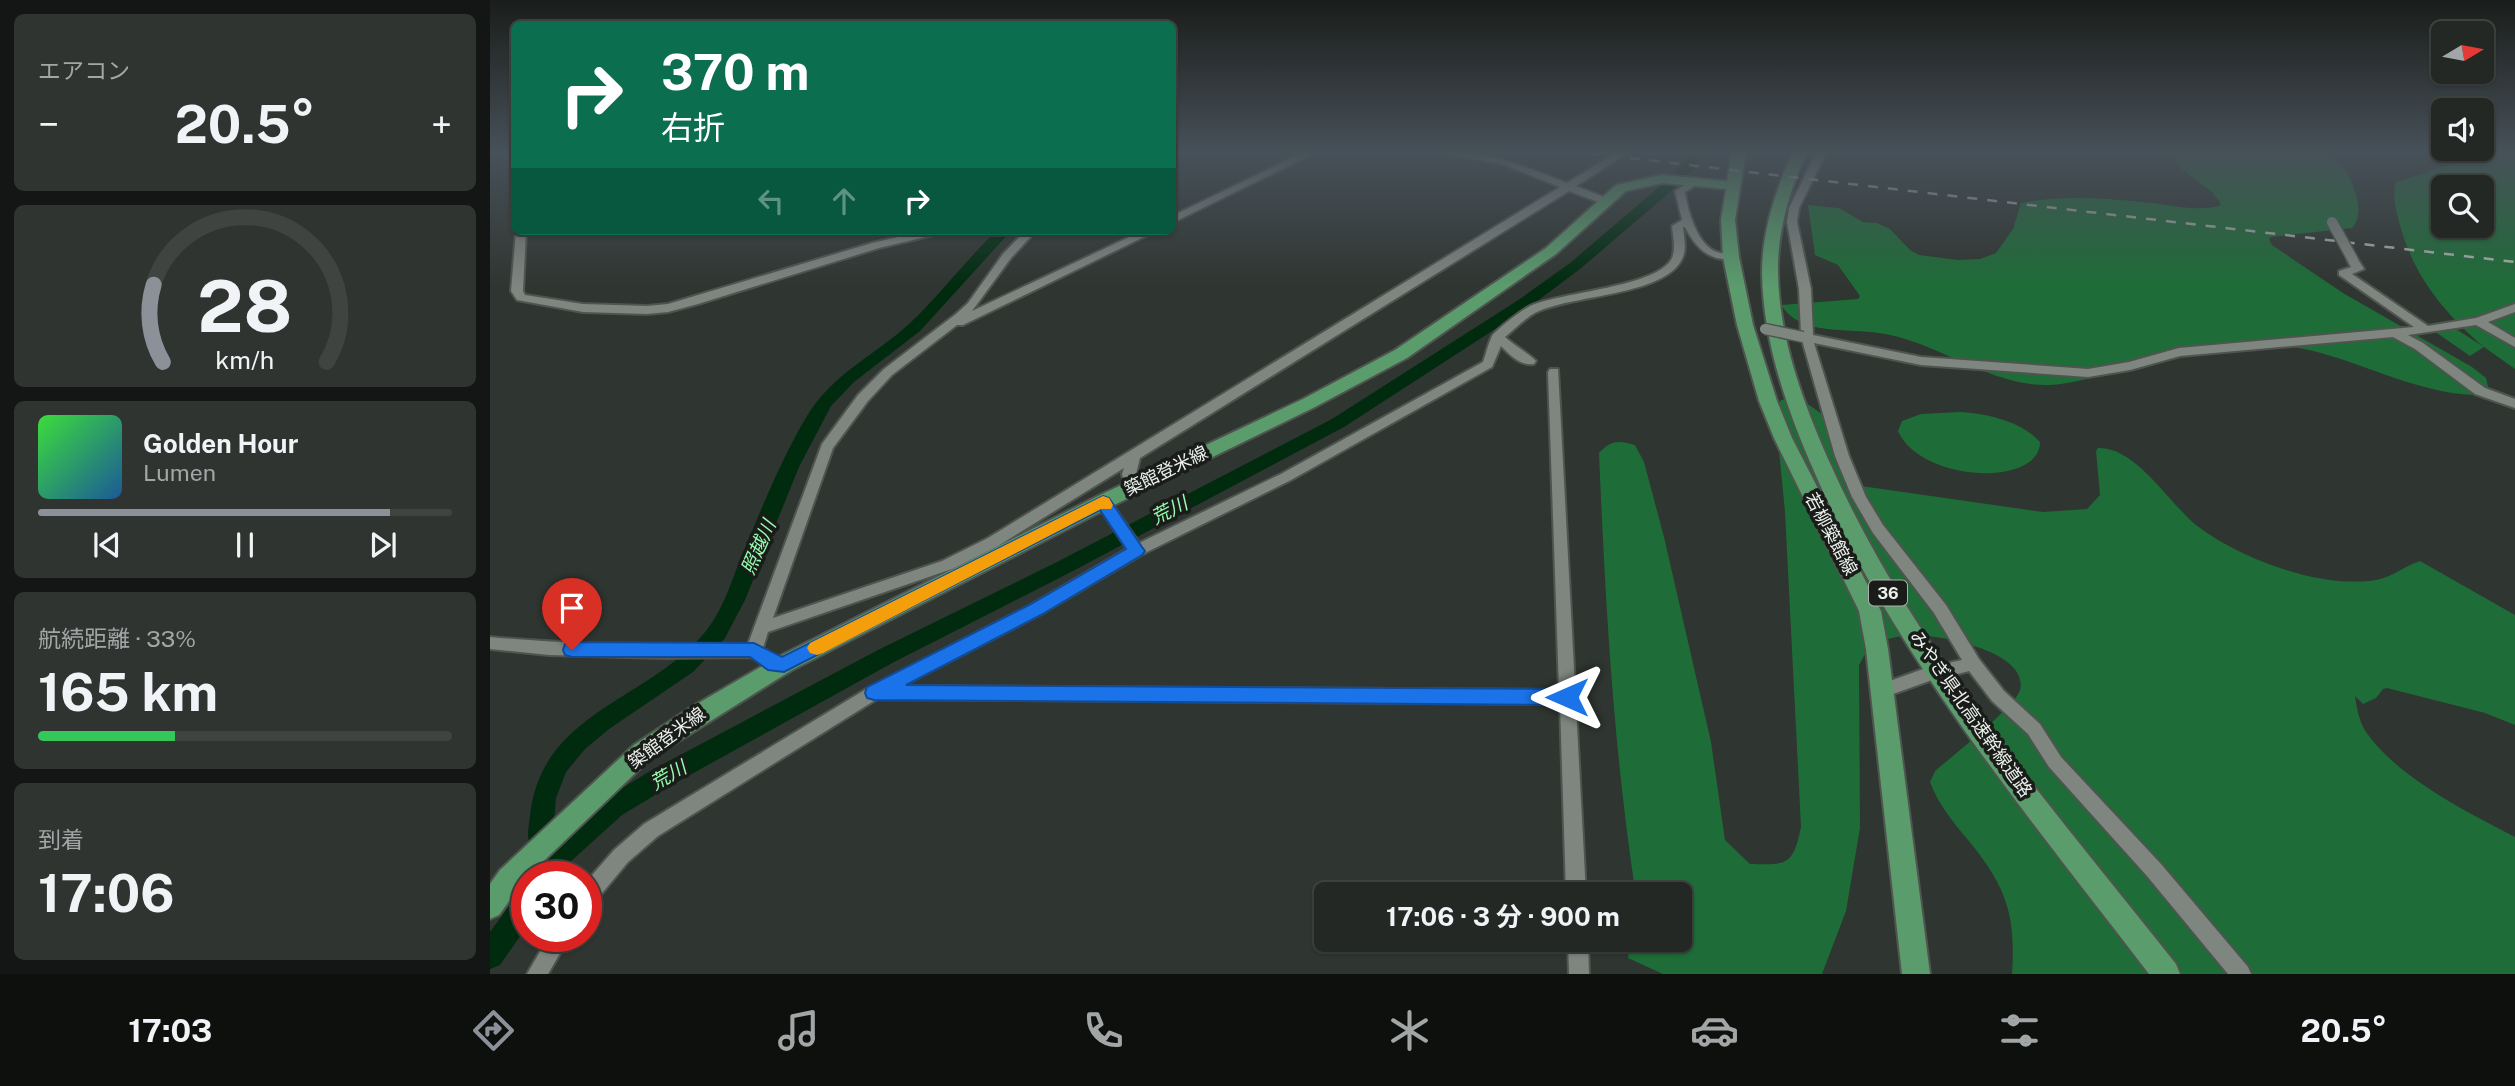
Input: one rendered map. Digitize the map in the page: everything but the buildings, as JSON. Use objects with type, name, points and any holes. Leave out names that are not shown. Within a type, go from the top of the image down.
[{"type":"main road","name":"築館登米線","points":[[490,906],[509,879],[642,752],[698,715],[784,664],[1401,355],[1550,251],[1612,196]]},
{"type":"main road","name":"若柳築館線","points":[[1730,196],[1728,220],[1731,257],[1755,327],[1783,438],[1856,578],[1870,611],[1916,974]]},
{"type":"main road","name":"みやぎ県北高速幹線道路","points":[[1781,196],[1774,223],[1770,273],[1781,352],[1822,471],[1858,542],[1962,707],[2166,974]]},
{"type":"street","points":[[1176,218],[1220,196]]},
{"type":"street","points":[[762,628],[947,565],[1035,519],[1553,196]]},
{"type":"street","points":[[1593,196],[1605,201]]},
{"type":"street","points":[[1682,196],[1689,221],[1701,245],[1709,252],[1731,257]]},
{"type":"street","points":[[1800,196],[1794,208],[1792,222],[1805,289],[1805,337],[1829,417],[1859,497],[1878,529],[1940,609],[1973,664],[1998,696],[2034,729],[2055,762],[2154,870],[2241,974]]},
{"type":"street","points":[[602,878],[621,856],[651,830],[874,693],[1035,610],[1135,548],[1286,477],[1488,364],[1498,337],[1532,309],[1633,285],[1668,272],[1676,262],[1680,246],[1677,226],[1689,221]]},
{"type":"street","points":[[2332,222],[2358,269],[2343,273],[2426,330]]},
{"type":"street","points":[[521,235],[517,290],[521,298],[583,308],[626,310],[668,308],[694,302],[876,245],[920,235]]},
{"type":"street","points":[[750,650],[762,628],[827,447],[863,398],[888,372],[972,305],[1007,256],[1027,235]]},
{"type":"street","points":[[948,326],[977,316],[1142,235]]},
{"type":"street","points":[[1755,327],[1921,361],[2088,373],[2120,368],[2179,352],[2426,330],[2478,321],[2515,308]]},
{"type":"street","points":[[2478,321],[2515,343]]},
{"type":"street","points":[[2394,332],[2425,350],[2480,391],[2515,404]]},
{"type":"street","points":[[1498,337],[1519,356],[1530,361]]},
{"type":"street","points":[[1554,372],[1575,882]]},
{"type":"street","points":[[1132,488],[1129,474],[1133,457]]},
{"type":"street","points":[[1103,502],[1135,548]]},
{"type":"street","points":[[490,643],[549,649],[665,652],[750,650],[774,664],[784,664]]},
{"type":"street","points":[[1954,668],[1973,664]]},
{"type":"street","points":[[1882,691],[1926,675]]},
{"type":"street","points":[[874,693],[1567,697]]},
{"type":"street","points":[[537,974],[550,952]]},
{"type":"street","points":[[1578,952],[1579,974]]},
{"type":"green space","points":[[2215,196],[2356,196],[2358,215],[2352,228],[2271,237],[2269,239],[2272,245],[2343,293],[2472,367],[2486,378],[2490,394],[2465,395],[2440,391],[2310,350],[2262,345],[2195,352],[2064,383],[2028,384],[1985,372],[1901,338],[1812,326],[1789,315],[1781,305],[1858,299],[1860,296],[1838,265],[1815,255],[1808,205],[1839,208],[1863,222],[1877,223],[1890,229],[1910,250],[1919,255],[1958,260],[1980,259],[1996,253],[2013,229],[2021,203],[2082,198],[2190,208],[2209,208],[2221,204]]},
{"type":"green space","points":[[2431,196],[2431,238],[2494,238],[2494,196],[2515,196],[2515,369],[2484,347],[2456,321],[2432,292],[2406,243],[2394,198]]},
{"type":"green space","points":[[2456,329],[2484,347],[2470,356],[2434,331]]},
{"type":"green space","points":[[1799,398],[1826,419],[1833,435],[1840,467],[1854,485],[2043,512],[2087,509],[2100,495],[2096,451],[2098,448],[2112,450],[2138,466],[2196,525],[2258,560],[2306,576],[2354,582],[2382,579],[2420,561],[2515,615],[2515,725],[2485,713],[2387,688],[2376,698],[2363,704],[2355,696],[2366,732],[2396,764],[2434,792],[2515,837],[2515,974],[2012,974],[2010,917],[2000,887],[1981,857],[1946,812],[1930,782],[1935,771],[2016,698],[2020,690],[2019,676],[2011,665],[1979,647],[1924,635],[1890,638],[1870,645],[1859,665],[1860,828],[1846,911],[1822,974],[1663,974],[1628,958],[1629,952],[1692,952],[1692,882],[1634,882],[1611,669],[1599,453],[1611,443],[1624,442],[1635,445],[1644,462],[1711,742],[1725,840],[1750,864],[1781,863],[1791,856],[1795,849],[1801,827],[1785,512],[1775,410],[1781,400]]},
{"type":"green space","points":[[1921,414],[1981,414],[2024,429],[2040,442],[2035,457],[2021,467],[2001,472],[1977,473],[1953,469],[1929,461],[1910,448],[1898,431],[1902,421]]},
{"type":"waterway","name":"荒川","points":[[556,861],[613,807],[661,778],[886,656],[1064,567],[1338,423],[1526,302],[1575,266],[1656,196]]},
{"type":"waterway","name":"照越川","points":[[554,850],[540,839],[544,798],[557,767],[576,742],[601,722],[685,666],[710,641],[730,611],[790,467],[825,402],[848,379],[914,328],[1000,235]]},
{"type":"waterway","name":"荒川","points":[[490,955],[511,925]]},
{"type":"railway","points":[[1957,196],[2515,262]]},
{"type":"slow traffic","points":[[817,648],[1103,502],[1105,505]]},
{"type":"route","points":[[572,650],[754,650],[774,664],[784,664],[1103,502],[1136,551],[1035,610],[874,693],[1567,697]]}]
